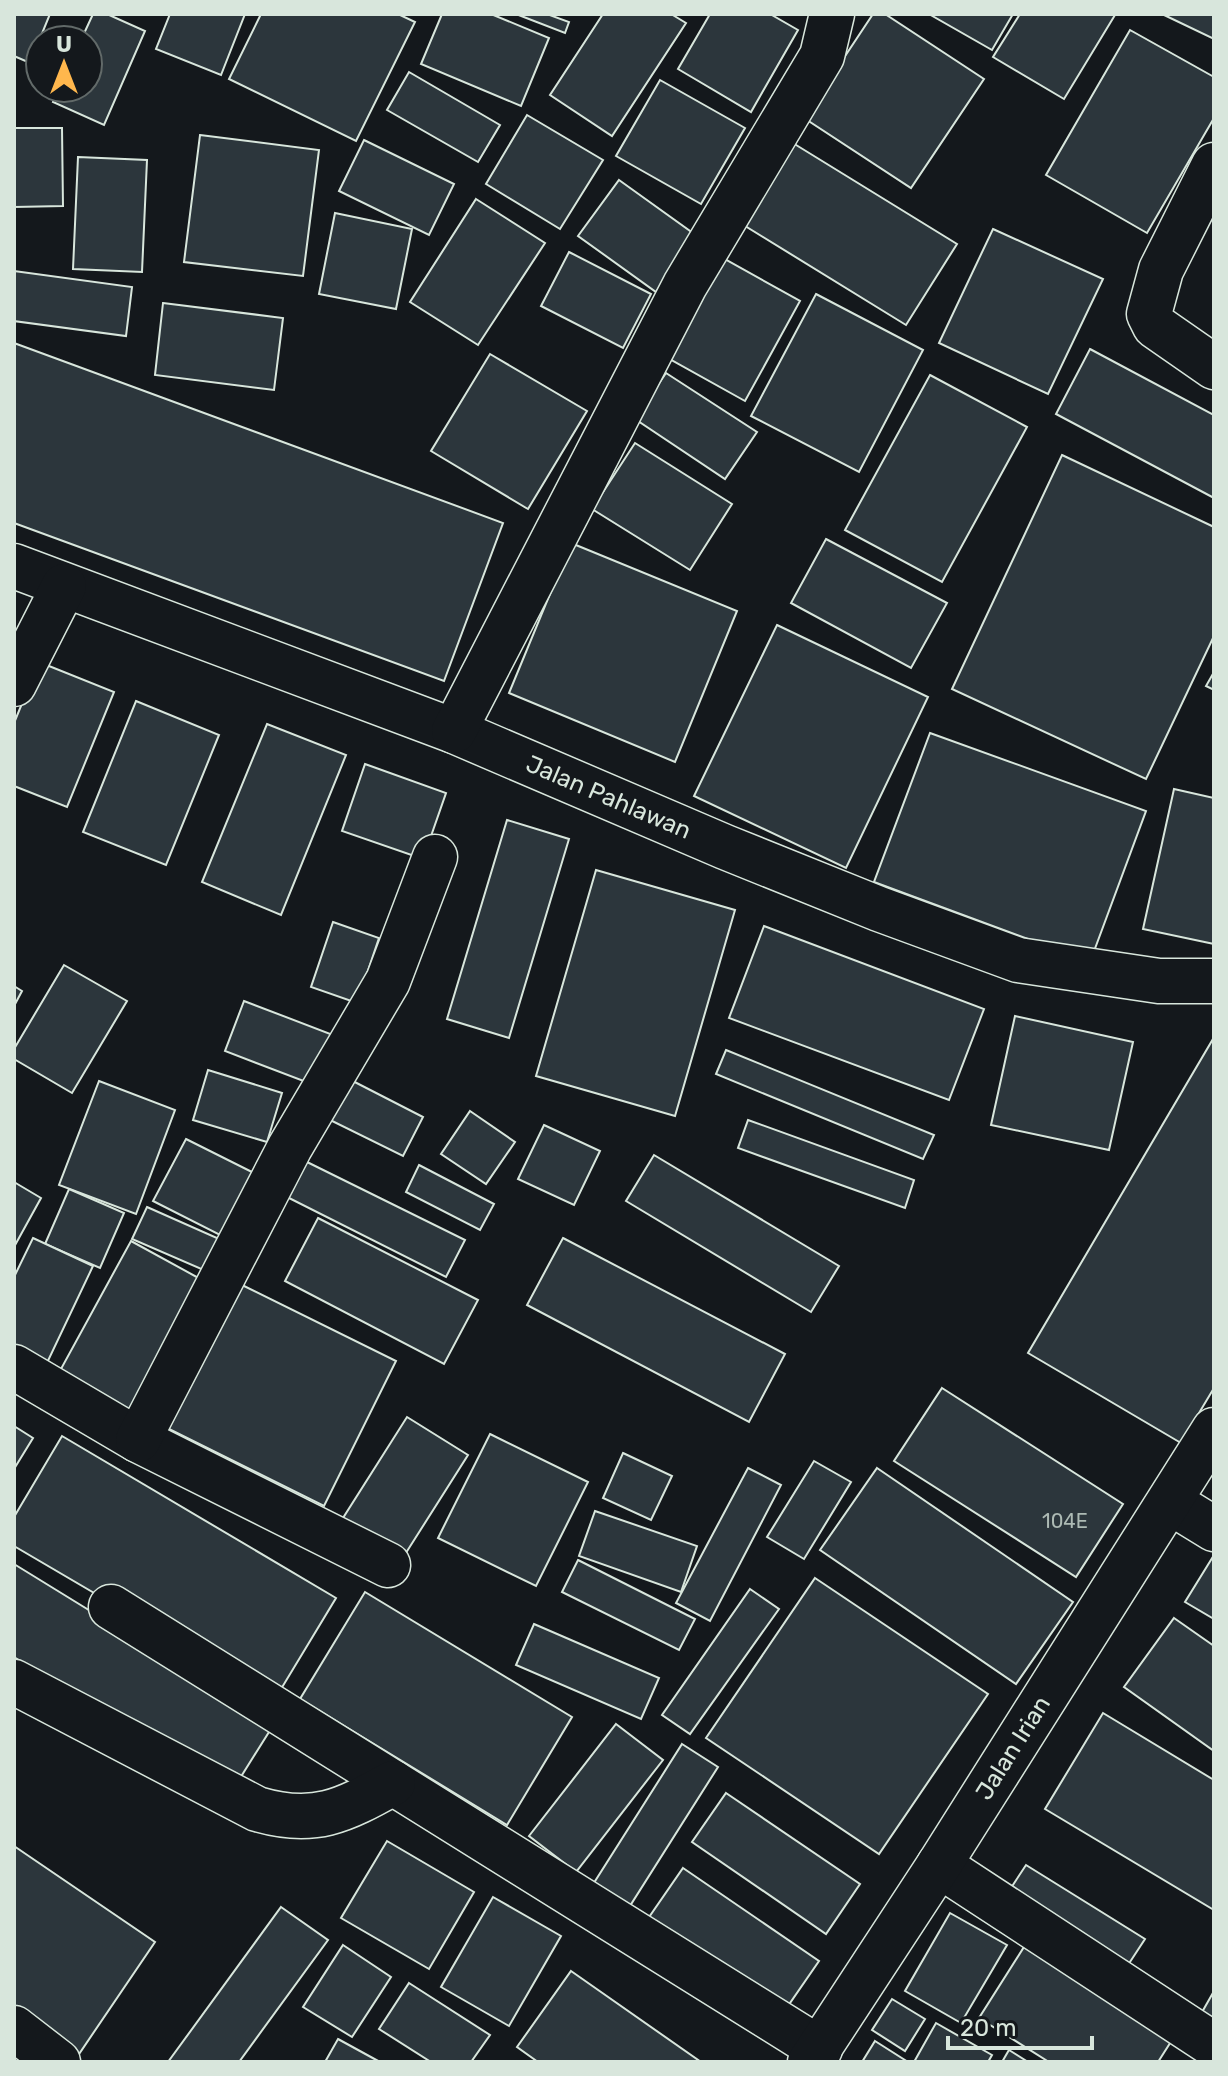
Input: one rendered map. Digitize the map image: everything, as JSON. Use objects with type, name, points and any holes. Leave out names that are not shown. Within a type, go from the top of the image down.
[{"type":"street","points":[[454,731],[685,285],[822,56],[832,14]]},
{"type":"street","points":[[1214,165],[1161,270],[1149,314],[1155,326],[1214,367]]},
{"type":"street","name":"Jalan Pahlawan","points":[[14,566],[454,731],[725,847],[879,909],[1018,960],[1159,981],[1214,981]]},
{"type":"street","points":[[14,684],[64,586]]},
{"type":"street","points":[[138,1440],[290,1147],[388,981],[435,857]]},
{"type":"street","points":[[14,1367],[138,1440],[388,1565]]},
{"type":"street","name":"Jalan Irian","points":[[815,2055],[1214,1430]]},
{"type":"street","points":[[1170,1502],[1214,1529]]},
{"type":"street","points":[[111,1607],[393,1783],[815,2055]]},
{"type":"street","points":[[14,1682],[257,1809],[275,1815],[302,1818],[349,1807],[393,1783]]},
{"type":"street","points":[[939,1865],[1214,2045]]},
{"type":"street","points":[[14,2028],[58,2062]]},
{"type":"building","points":[[14,14],[50,14],[46,24],[24,24],[24,60],[14,56]]},
{"type":"building","points":[[93,14],[107,14],[145,31],[104,125],[57,104],[104,104],[104,24],[88,24]]},
{"type":"building","points":[[170,14],[245,14],[221,75],[156,49]]},
{"type":"building","points":[[261,14],[398,14],[415,22],[356,141],[229,79]]},
{"type":"building","points":[[442,14],[491,14],[549,38],[521,106],[421,64]]},
{"type":"building","points":[[516,14],[547,14],[569,22],[565,33]]},
{"type":"building","points":[[603,14],[671,14],[686,23],[612,136],[550,95]]},
{"type":"building","points":[[710,14],[770,14],[798,30],[751,112],[678,69]]},
{"type":"building","points":[[873,14],[885,14],[984,79],[911,188],[804,118]]},
{"type":"building","points":[[929,14],[1013,14],[992,50]]},
{"type":"building","points":[[1020,14],[1115,15],[1064,99],[993,57]]},
{"type":"building","points":[[1162,14],[1214,14],[1214,39]]},
{"type":"building","points":[[1130,30],[1214,77],[1214,118],[1147,233],[1046,175]]},
{"type":"building","points":[[409,72],[500,125],[478,162],[387,110]]},
{"type":"building","points":[[660,80],[745,128],[701,204],[616,156]]},
{"type":"building","points":[[527,115],[603,160],[560,229],[486,184]]},
{"type":"building","points":[[14,128],[62,128],[63,206],[14,207]]},
{"type":"building","points":[[200,135],[319,150],[303,276],[184,262]]},
{"type":"building","points":[[364,140],[454,184],[429,235],[339,191]]},
{"type":"building","points":[[788,140],[957,244],[906,325],[737,221]]},
{"type":"building","points":[[78,157],[147,160],[142,272],[73,269]]},
{"type":"building","points":[[619,180],[697,236],[656,292],[578,236]]},
{"type":"building","points":[[476,199],[545,243],[478,345],[410,302]]},
{"type":"building","points":[[335,213],[412,229],[396,309],[319,294]]},
{"type":"building","points":[[993,229],[1103,279],[1048,394],[939,343]]},
{"type":"building","points":[[569,252],[651,294],[623,348],[541,306]]},
{"type":"building","points":[[714,253],[800,301],[745,401],[659,353]]},
{"type":"building","points":[[14,271],[132,287],[126,336],[14,321]]},
{"type":"building","points":[[816,294],[923,350],[859,472],[751,416]]},
{"type":"building","points":[[163,303],[283,318],[274,390],[155,375]]},
{"type":"building","points":[[14,343],[503,523],[444,681],[14,523]]},
{"type":"building","points":[[1090,349],[1214,415],[1214,498],[1056,414]]},
{"type":"building","points":[[490,354],[587,411],[528,509],[431,451]]},
{"type":"building","points":[[666,373],[757,432],[725,479],[635,419]]},
{"type":"building","points":[[930,375],[1027,427],[942,582],[845,530]]},
{"type":"building","points":[[635,443],[732,504],[690,570],[592,509]]},
{"type":"building","points":[[1062,455],[1214,527],[1214,636],[1146,779],[952,689]]},
{"type":"building","points":[[826,539],[947,603],[911,668],[791,603]]},
{"type":"building","points":[[571,543],[737,611],[675,762],[509,693]]},
{"type":"building","points":[[777,625],[928,697],[846,868],[694,796]]},
{"type":"building","points":[[39,662],[114,692],[67,807],[14,786],[14,723]]},
{"type":"building","points":[[1214,672],[1214,690],[1206,686]]},
{"type":"building","points":[[136,701],[219,735],[166,865],[83,832]]},
{"type":"building","points":[[267,724],[346,755],[281,915],[202,882]]},
{"type":"building","points":[[930,733],[1146,811],[1090,962],[874,882]]},
{"type":"building","points":[[365,764],[446,793],[423,859],[342,831]]},
{"type":"building","points":[[1174,789],[1214,798],[1214,944],[1143,929]]},
{"type":"building","points":[[507,820],[569,839],[509,1038],[447,1019]]},
{"type":"building","points":[[596,870],[735,910],[675,1116],[536,1076]]},
{"type":"building","points":[[333,922],[379,938],[357,1003],[311,987]]},
{"type":"building","points":[[764,926],[984,1009],[949,1100],[729,1018]]},
{"type":"building","points":[[64,965],[127,1001],[72,1093],[14,1059],[14,1049]]},
{"type":"building","points":[[14,986],[22,991],[14,1006]]},
{"type":"building","points":[[244,1001],[333,1035],[314,1085],[225,1051]]},
{"type":"building","points":[[1015,1016],[1133,1042],[1109,1150],[991,1125]]},
{"type":"building","points":[[1213,1039],[1214,1388],[1181,1443],[1028,1353]]},
{"type":"building","points":[[726,1050],[934,1135],[923,1159],[716,1074]]},
{"type":"building","points":[[208,1070],[282,1093],[267,1142],[193,1120]]},
{"type":"building","points":[[343,1076],[423,1117],[403,1156],[322,1116]]},
{"type":"building","points":[[99,1081],[175,1110],[136,1214],[59,1185]]},
{"type":"building","points":[[470,1111],[515,1142],[486,1184],[441,1154]]},
{"type":"building","points":[[748,1120],[914,1180],[905,1208],[738,1148]]},
{"type":"building","points":[[544,1125],[600,1151],[574,1205],[518,1179]]},
{"type":"building","points":[[186,1139],[254,1173],[222,1236],[153,1201]]},
{"type":"building","points":[[654,1155],[839,1266],[811,1312],[626,1201]]},
{"type":"building","points":[[305,1161],[465,1240],[446,1277],[287,1197]]},
{"type":"building","points":[[419,1165],[494,1204],[480,1230],[406,1192]]},
{"type":"building","points":[[14,1182],[41,1198],[14,1247]]},
{"type":"building","points":[[69,1189],[124,1213],[100,1268],[45,1244]]},
{"type":"building","points":[[147,1207],[226,1242],[213,1274],[132,1239]]},
{"type":"building","points":[[318,1218],[478,1300],[444,1364],[285,1281]]},
{"type":"building","points":[[33,1238],[93,1266],[46,1365],[14,1350],[14,1277]]},
{"type":"building","points":[[563,1238],[785,1354],[749,1422],[527,1305]]},
{"type":"building","points":[[131,1241],[204,1281],[129,1418],[56,1378]]},
{"type":"building","points":[[240,1284],[396,1361],[324,1506],[167,1428]]},
{"type":"building","points":[[942,1388],[1123,1504],[1076,1577],[894,1461]]},
{"type":"building","points":[[407,1417],[468,1455],[404,1556],[343,1518]]},
{"type":"building","points":[[14,1426],[33,1438],[14,1469]]},
{"type":"building","points":[[490,1434],[588,1482],[536,1586],[438,1538]]},
{"type":"building","points":[[62,1436],[336,1598],[275,1699],[14,1546],[14,1517]]},
{"type":"building","points":[[623,1453],[672,1476],[651,1520],[603,1498]]},
{"type":"building","points":[[814,1461],[851,1482],[804,1559],[767,1537]]},
{"type":"building","points":[[748,1468],[781,1485],[710,1621],[676,1603]]},
{"type":"building","points":[[877,1468],[1073,1602],[1016,1684],[820,1550]]},
{"type":"building","points":[[595,1511],[697,1546],[681,1592],[579,1556]]},
{"type":"building","points":[[1214,1555],[1214,1619],[1185,1602]]},
{"type":"building","points":[[578,1560],[695,1619],[679,1650],[562,1592]]},
{"type":"building","points":[[14,1564],[274,1724],[232,1791],[14,1657]]},
{"type":"building","points":[[815,1578],[988,1694],[879,1854],[706,1738]]},
{"type":"building","points":[[750,1589],[779,1609],[690,1734],[662,1715]]},
{"type":"building","points":[[365,1592],[572,1717],[507,1825],[300,1699]]},
{"type":"building","points":[[1174,1618],[1214,1646],[1214,1751],[1124,1687]]},
{"type":"building","points":[[534,1624],[659,1678],[641,1719],[516,1665]]},
{"type":"building","points":[[1103,1713],[1214,1780],[1214,1910],[1045,1809]]},
{"type":"building","points":[[616,1724],[663,1760],[576,1872],[529,1836]]},
{"type":"building","points":[[682,1744],[718,1767],[628,1909],[592,1886]]},
{"type":"building","points":[[726,1793],[860,1884],[826,1934],[692,1842]]},
{"type":"building","points":[[387,1841],[474,1892],[429,1969],[341,1918]]},
{"type":"building","points":[[14,1846],[155,1942],[77,2057],[14,2015]]},
{"type":"building","points":[[1026,1865],[1145,1939],[1128,1965],[1009,1891]]},
{"type":"building","points":[[683,1868],[819,1961],[781,2016],[645,1923]]},
{"type":"building","points":[[493,1897],[561,1936],[509,2026],[441,1987]]},
{"type":"building","points":[[281,1907],[328,1940],[239,2062],[168,2062]]},
{"type":"building","points":[[950,1913],[1007,1945],[961,2023],[905,1991]]},
{"type":"building","points":[[343,1945],[391,1977],[352,2037],[303,2007]]},
{"type":"building","points":[[1024,1947],[1172,2040],[1158,2062],[1049,2062],[979,2018]]},
{"type":"building","points":[[571,1971],[701,2062],[538,2062],[517,2047]]},
{"type":"building","points":[[409,1983],[490,2035],[471,2062],[431,2062],[379,2029]]},
{"type":"building","points":[[1214,1991],[1214,2031],[1197,2021]]},
{"type":"building","points":[[892,1999],[925,2019],[905,2051],[872,2030]]},
{"type":"building","points":[[936,2023],[992,2055],[988,2062],[914,2062]]},
{"type":"building","points":[[338,2039],[380,2062],[325,2062]]},
{"type":"building","points":[[875,2041],[908,2062],[862,2062]]},
{"type":"building","points":[[1009,2050],[1028,2062],[1002,2062]]}]
